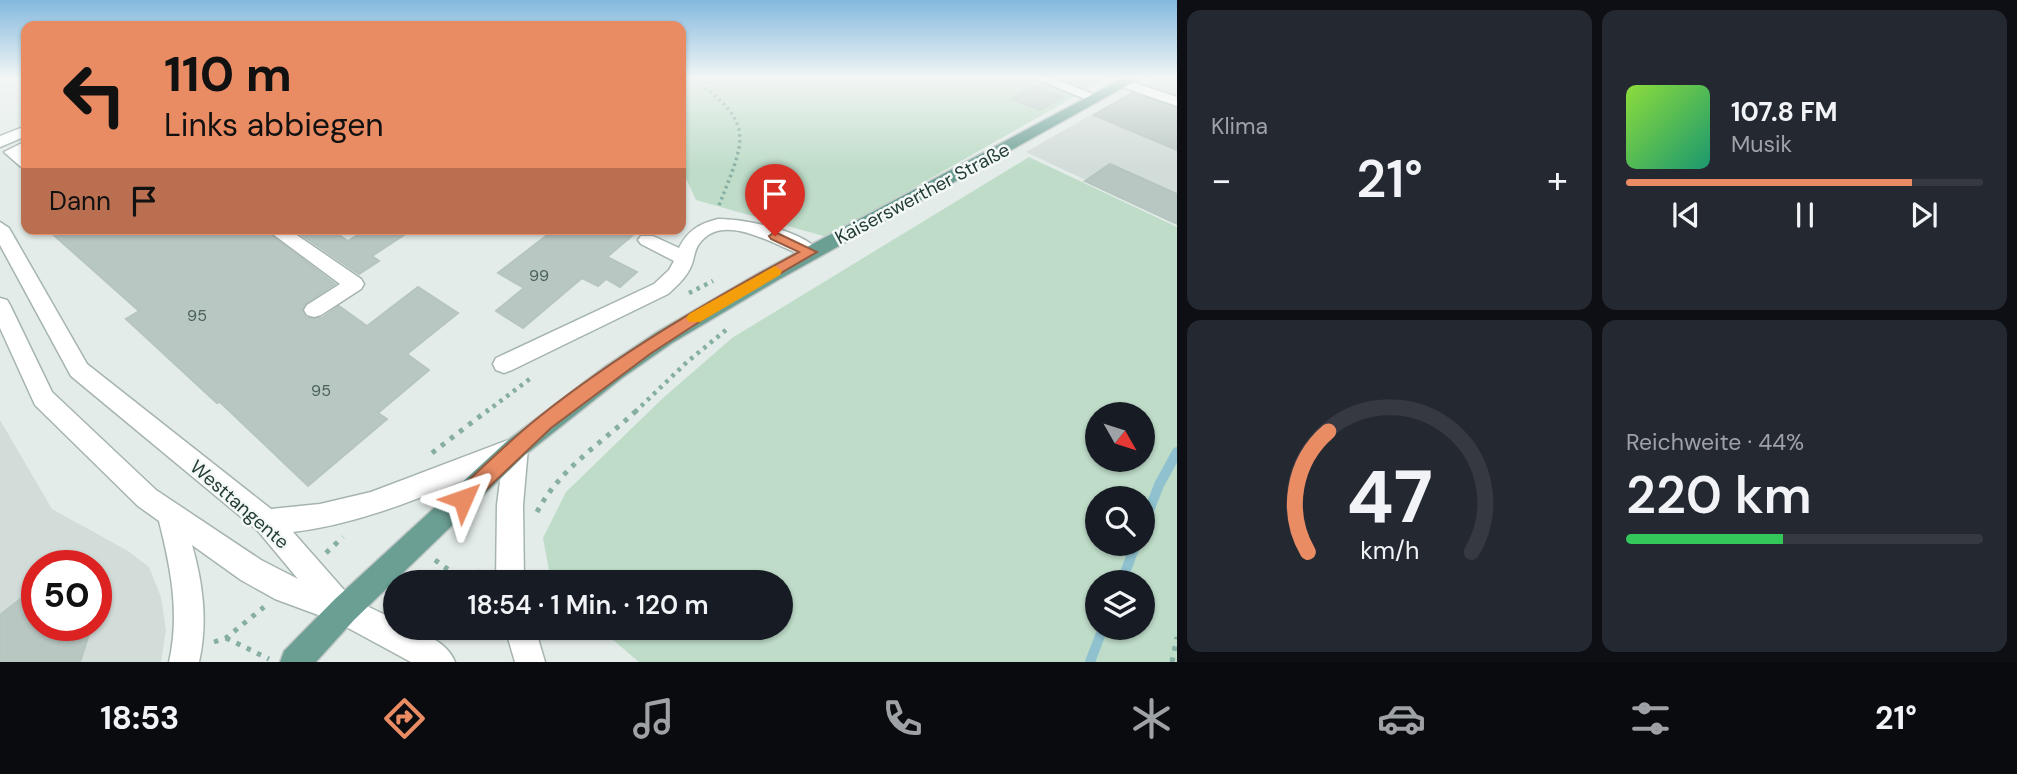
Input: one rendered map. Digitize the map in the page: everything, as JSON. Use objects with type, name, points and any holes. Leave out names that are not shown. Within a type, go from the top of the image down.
[{"type":"main road","name":"Kaiserswerther Straße","points":[[295,662],[344,610],[545,422],[644,350],[714,305],[1078,108]]},
{"type":"street","points":[[0,142],[21,133]]},
{"type":"street","points":[[21,148],[12,152],[21,159]]},
{"type":"street","points":[[504,364],[661,289],[673,279],[694,237],[711,226],[726,223],[760,230],[810,252]]},
{"type":"street","name":"Westtangente","points":[[0,228],[79,370],[281,534],[344,610]]},
{"type":"street","points":[[284,235],[354,284],[314,310]]},
{"type":"street","points":[[647,240],[684,258]]},
{"type":"street","name":"Westtangente","points":[[0,305],[43,398],[147,498],[251,570],[285,589],[344,610]]},
{"type":"street","points":[[267,522],[320,516],[371,504],[516,448],[509,570]]},
{"type":"street","points":[[171,517],[183,559],[190,608],[184,662]]},
{"type":"street","points":[[344,610],[403,639],[440,662]]},
{"type":"street","points":[[524,640],[530,662]]},
{"type":"path","points":[[711,226],[741,144],[739,126],[728,108]]},
{"type":"path","points":[[533,522],[541,502],[554,484],[627,420],[692,356],[736,324]]},
{"type":"path","points":[[1172,662],[1177,637]]},
{"type":"path","points":[[226,638],[276,662]]},
{"type":"shaded area","points":[[1103,108],[1177,108],[1177,223],[1026,152]]},
{"type":"shaded area","points":[[0,420],[52,509],[128,551],[149,567],[161,597],[166,630],[161,662],[0,662]]},
{"type":"green space","points":[[686,108],[1055,108],[827,237],[696,200],[686,179]]},
{"type":"green space","points":[[1029,157],[1177,227],[1177,662],[639,662],[613,640],[793,640],[793,570],[549,570],[543,538],[566,492],[662,399],[732,338]]},
{"type":"building","points":[[1106,108],[1177,108],[1177,150],[1094,115]]},
{"type":"building","points":[[1110,164],[1177,194],[1177,224],[1085,181]]},
{"type":"building","points":[[54,235],[271,235],[335,284],[305,304],[302,311],[306,318],[322,318],[339,306],[367,326],[418,287],[458,313],[407,354],[429,370],[378,413],[387,419],[308,486],[220,402],[217,403],[126,319],[139,311]]},
{"type":"building","points":[[302,235],[339,235],[348,241],[358,235],[404,235],[372,256],[379,261],[359,274]]},
{"type":"building","points":[[547,235],[633,235],[607,257],[637,272],[620,287],[606,279],[598,286],[582,278],[523,328],[496,311],[524,288],[498,273]]},
{"type":"building","points":[[21,599],[21,641],[87,641],[80,662],[0,662],[0,615]]},
{"type":"waterway","points":[[1155,495],[1177,452]]},
{"type":"waterway","points":[[1126,570],[1131,556]]},
{"type":"waterway","points":[[1090,662],[1098,640]]},
{"type":"slow traffic","points":[[694,318],[775,271]]},
{"type":"route","points":[[463,499],[545,422],[644,350],[714,305],[810,252],[775,236]]}]
